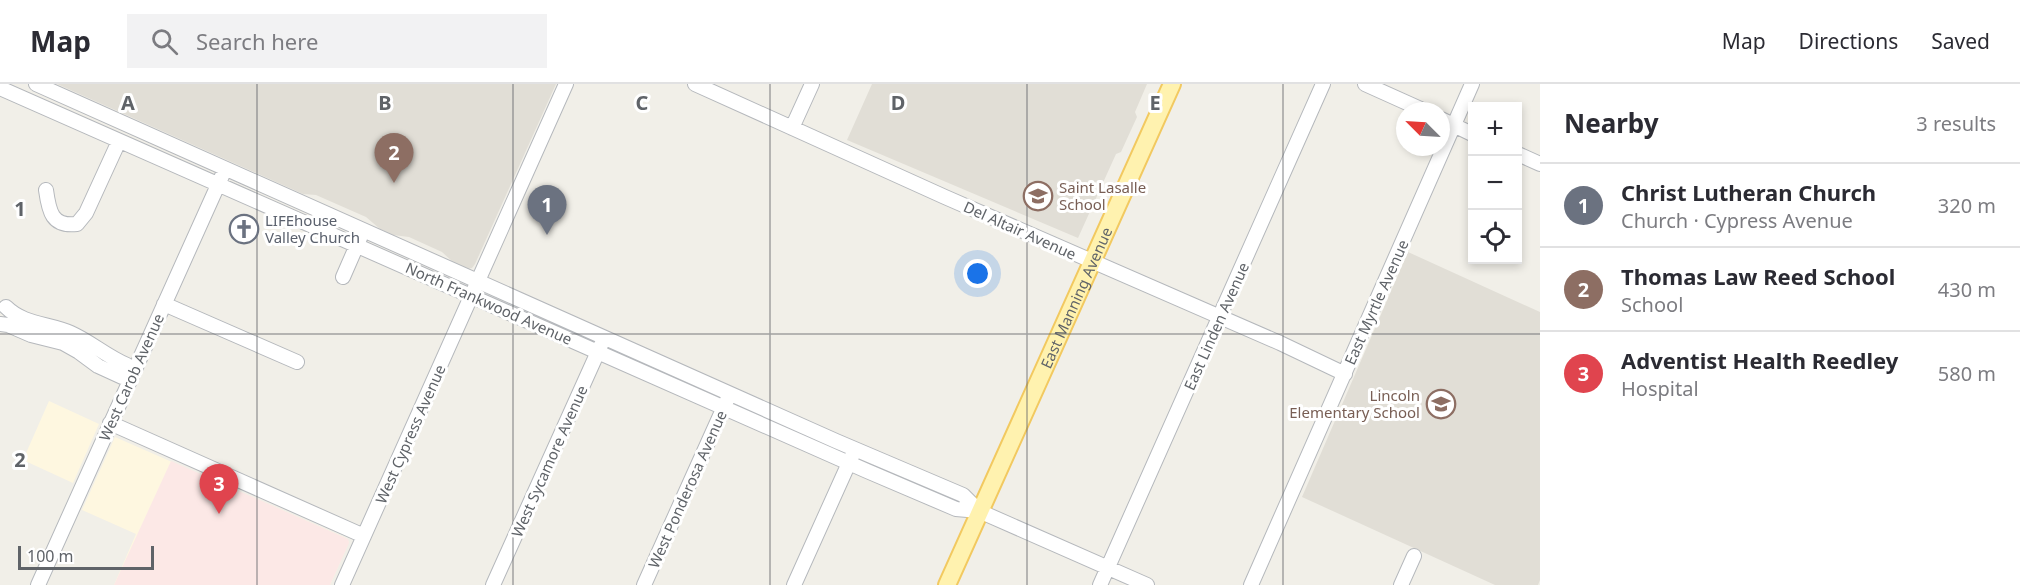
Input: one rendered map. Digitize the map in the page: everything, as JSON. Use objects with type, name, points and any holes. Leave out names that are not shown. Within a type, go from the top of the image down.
[{"type":"main road","name":"East Manning Avenue","points":[[947,585],[1172,84]]},
{"type":"street","name":"North Frankwood Avenue","points":[[36,84],[604,338],[727,400],[853,456],[963,495],[979,511],[1147,585]]},
{"type":"street","name":"West Cypress Avenue","points":[[342,585],[566,84]]},
{"type":"street","name":"Del Altair Avenue","points":[[695,84],[1280,343],[1345,374]]},
{"type":"street","points":[[792,128],[812,84]]},
{"type":"street","name":"East Linden Avenue","points":[[1100,585],[1323,84]]},
{"type":"street","points":[[1365,84],[1405,102]]},
{"type":"street","name":"East Myrtle Avenue","points":[[1450,117],[1472,84]]},
{"type":"street","name":"North Frankwood Avenue","points":[[0,88],[598,351],[727,400]]},
{"type":"street","points":[[1450,123],[1468,132]]},
{"type":"street","points":[[46,190],[48,208],[54,218],[65,225],[77,224],[86,213],[119,141]]},
{"type":"street","name":"East Myrtle Avenue","points":[[1251,585],[1345,374],[1433,156]]},
{"type":"street","points":[[1522,156],[1540,164]]},
{"type":"street","name":"West Carob Avenue","points":[[38,585],[110,423],[130,371],[164,304],[226,169]]},
{"type":"street","points":[[343,277],[363,231]]},
{"type":"street","points":[[164,304],[297,362]]},
{"type":"street","points":[[0,324],[63,343],[99,366],[122,376],[130,371],[72,334],[25,320],[3,305]]},
{"type":"street","points":[[0,324],[6,318],[3,305]]},
{"type":"street","name":"West Sycamore Avenue","points":[[493,585],[604,338]]},
{"type":"street","name":"West Ponderosa Avenue","points":[[644,585],[727,400]]},
{"type":"street","points":[[110,423],[364,536]]},
{"type":"street","points":[[794,585],[853,456]]},
{"type":"street","points":[[1401,585],[1414,556]]},
{"type":"shaded area","points":[[57,84],[556,84],[475,264],[468,269],[454,263],[442,252],[409,237],[393,235],[380,229],[366,217],[316,195],[303,194]]},
{"type":"shaded area","name":"Saint Lasalle School","points":[[872,84],[1147,84],[1135,112],[1137,117],[1121,152],[1116,154],[1078,238],[847,140]]},
{"type":"shaded area","name":"Lincoln Elementary School","points":[[1408,252],[1540,312],[1540,580],[1538,585],[1495,585],[1302,497]]},
{"type":"shaded area","points":[[49,401],[99,424],[73,483],[23,460]]},
{"type":"shaded area","points":[[115,437],[346,538],[349,542],[330,585],[114,585],[136,534],[82,510]]},
{"type":"shaded area","points":[[171,461],[348,539],[349,543],[330,585],[114,585]]},
{"type":"place","name":"Thomas Law Reed School","points":[[394,183]]},
{"type":"place","name":"Saint Lasalle School","points":[[1038,196]]},
{"type":"place","name":"LIFEhouse Valley Church","points":[[244,229]]},
{"type":"place","name":"Christ Lutheran Church","points":[[547,235]]},
{"type":"place","name":"Lincoln Elementary School","points":[[1441,404]]},
{"type":"place","name":"Adventist Health Reedley","points":[[219,514]]}]
